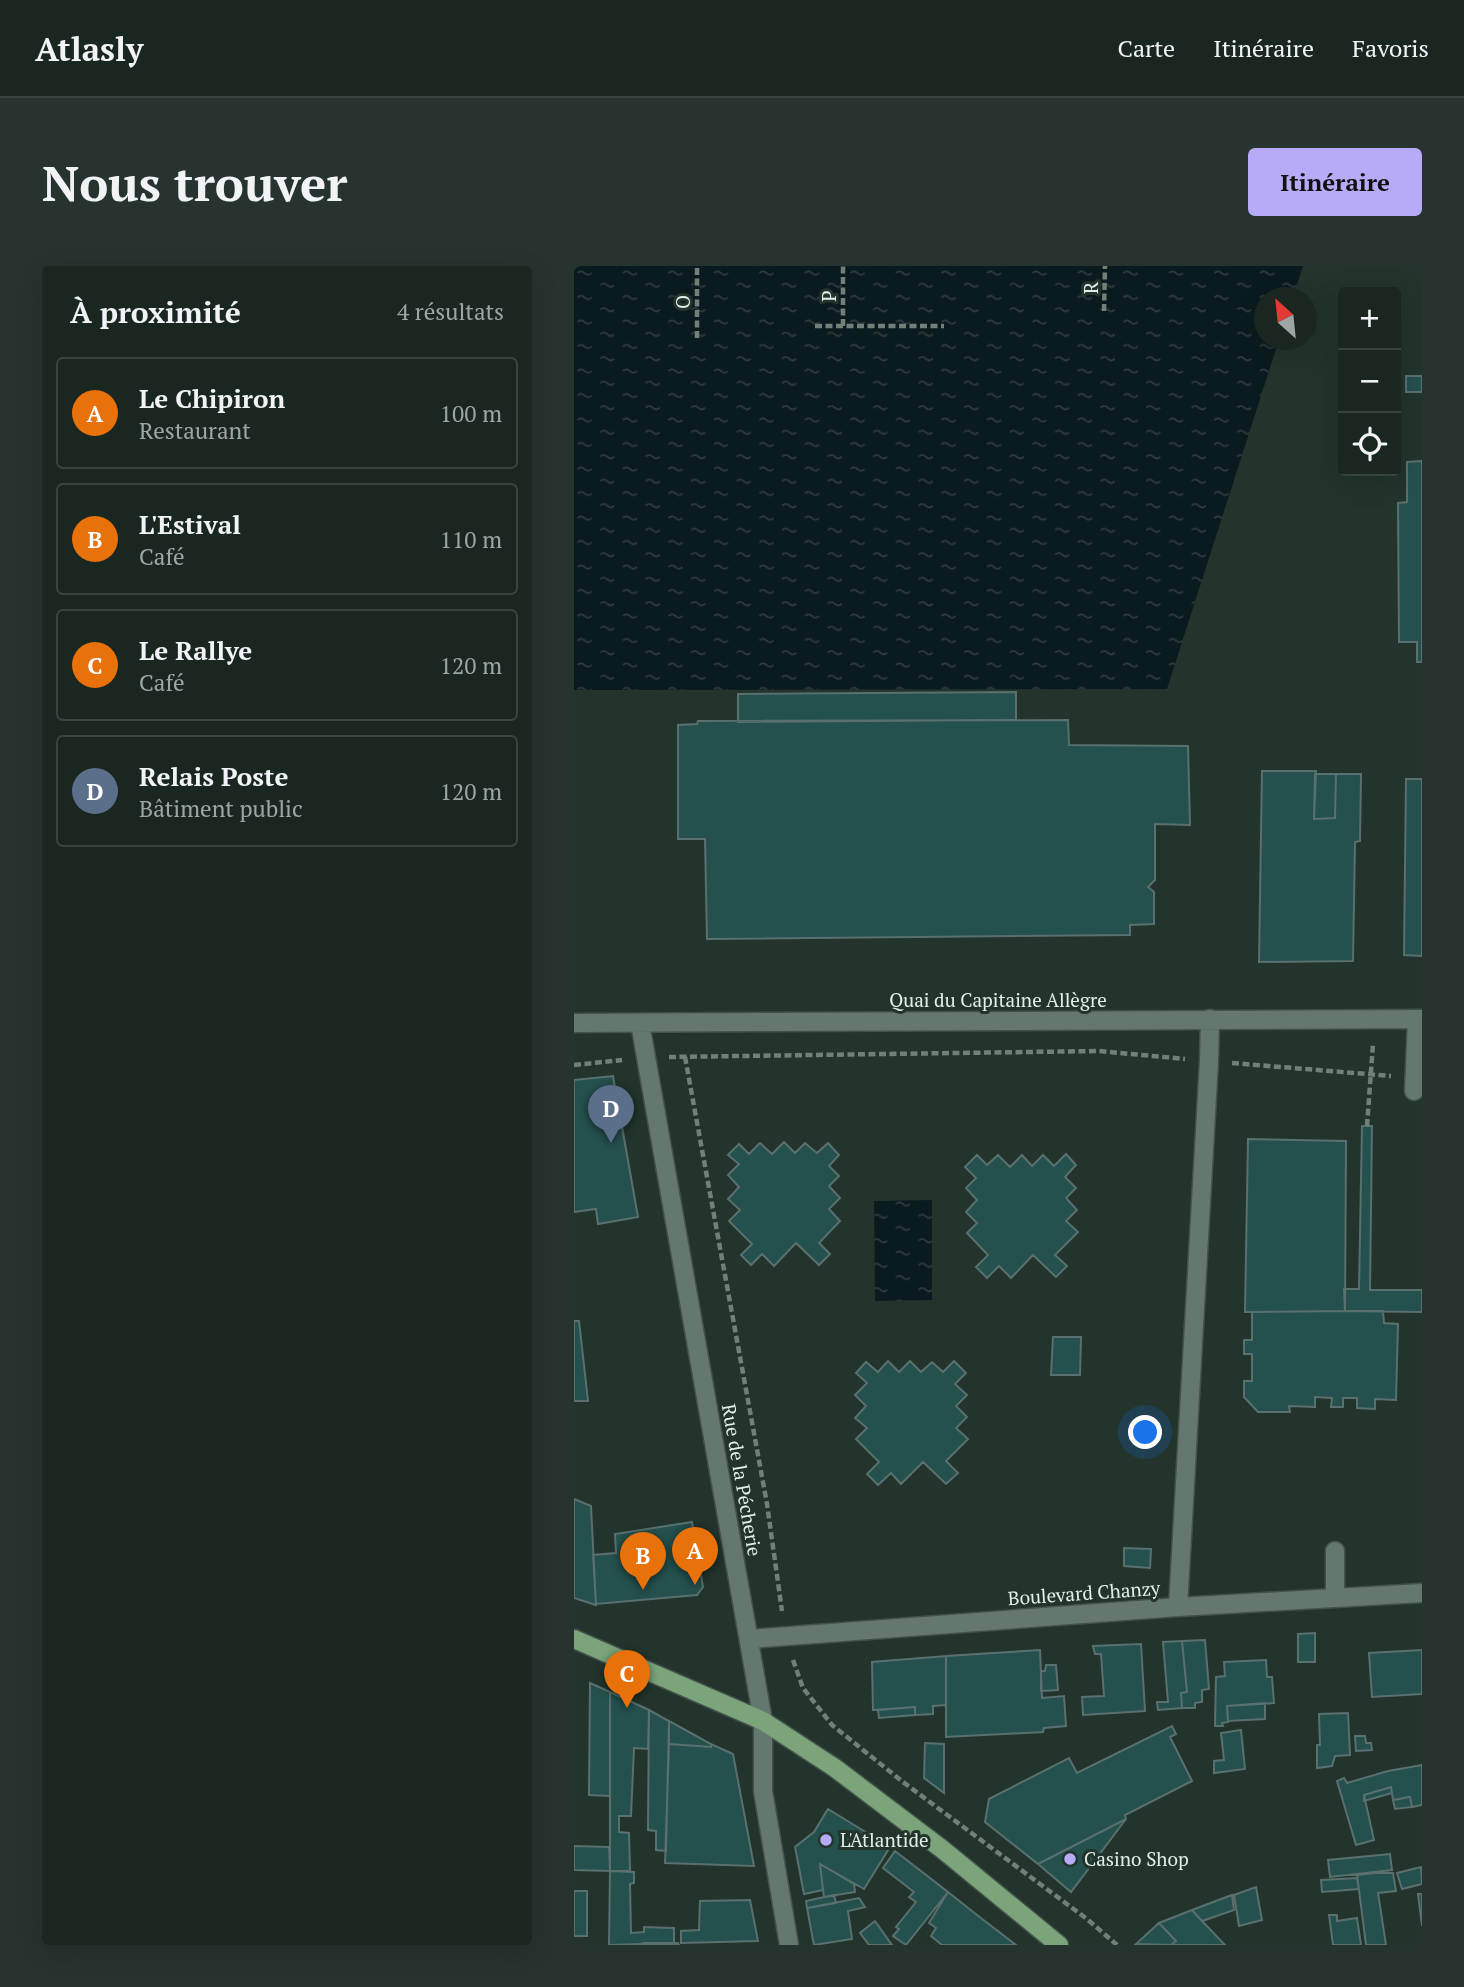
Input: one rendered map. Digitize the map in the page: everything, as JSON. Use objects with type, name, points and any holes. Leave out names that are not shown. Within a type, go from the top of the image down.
[{"type":"main road","points":[[574,1639],[763,1721],[835,1768],[931,1841],[1059,1945]]},
{"type":"street","name":"Quai du Capitaine Allègre","points":[[574,1023],[1420,1018]]},
{"type":"street","points":[[1415,1084],[1420,1018]]},
{"type":"street","points":[[1178,1607],[1210,1019]]},
{"type":"street","name":"Rue de la Pécherie","points":[[640,1023],[763,1721],[763,1791],[789,1945]]},
{"type":"street","points":[[1335,1551],[1335,1598]]},
{"type":"street","name":"Boulevard Chanzy","points":[[749,1639],[1178,1607],[1422,1593]]},
{"type":"path","name":"O","points":[[696,338],[697,266]]},
{"type":"path","name":"P","points":[[843,266],[843,326]]},
{"type":"path","name":"R","points":[[1104,311],[1105,266]]},
{"type":"path","points":[[815,326],[944,326]]},
{"type":"path","points":[[1367,1126],[1375,1019]]},
{"type":"path","points":[[574,1065],[646,1057],[1099,1051],[1371,1074],[1415,1084]]},
{"type":"path","points":[[685,1057],[767,1504],[785,1637],[803,1688],[832,1725],[903,1782],[1087,1919],[1117,1945]]},
{"type":"water","points":[[574,266],[1303,266],[1296,287],[1254,287],[1254,350],[1276,350],[1167,689],[574,690]]},
{"type":"water","points":[[932,1200],[932,1300],[875,1301],[874,1201]]},
{"type":"building","points":[[1406,376],[1422,376],[1422,392],[1406,392]]},
{"type":"building","points":[[1422,461],[1422,662],[1417,662],[1417,642],[1399,642],[1398,503],[1407,502],[1407,462]]},
{"type":"building","points":[[1016,692],[1016,720],[738,722],[738,694]]},
{"type":"building","points":[[1068,720],[1069,745],[1188,746],[1190,825],[1155,824],[1155,880],[1148,887],[1154,892],[1154,924],[1130,925],[1130,935],[707,939],[705,839],[678,839],[678,725],[697,724],[698,721]]},
{"type":"building","points":[[1262,771],[1316,771],[1314,819],[1335,818],[1336,774],[1361,774],[1360,841],[1355,842],[1353,961],[1259,962]]},
{"type":"building","points":[[1315,774],[1336,774],[1335,818],[1314,819]]},
{"type":"building","points":[[1406,779],[1422,779],[1422,956],[1404,955]]},
{"type":"building","points":[[613,1076],[638,1217],[598,1224],[596,1209],[574,1212],[574,1080]]},
{"type":"building","points":[[1362,1126],[1372,1126],[1370,1290],[1422,1290],[1422,1312],[1345,1311],[1344,1289],[1359,1289]]},
{"type":"building","points":[[1248,1139],[1346,1141],[1345,1311],[1245,1312]]},
{"type":"building","points":[[784,1142],[795,1153],[805,1143],[817,1153],[828,1143],[839,1155],[829,1166],[839,1176],[829,1186],[840,1198],[829,1209],[840,1221],[819,1243],[830,1254],[819,1265],[796,1243],[774,1266],[762,1254],[751,1265],[741,1255],[752,1244],[729,1221],[740,1210],[728,1199],[739,1187],[728,1175],[739,1164],[728,1155],[739,1144],[749,1154],[760,1143],[772,1154]]},
{"type":"building","points":[[1066,1154],[1076,1165],[1065,1177],[1076,1188],[1066,1198],[1077,1210],[1066,1221],[1078,1232],[1055,1255],[1067,1266],[1056,1277],[1033,1255],[1011,1278],[999,1266],[987,1278],[976,1267],[988,1255],[967,1233],[977,1223],[966,1212],[977,1200],[966,1188],[976,1178],[965,1167],[977,1155],[987,1165],[998,1155],[1010,1167],[1022,1155],[1032,1166],[1043,1155],[1054,1166]]},
{"type":"building","points":[[1383,1311],[1384,1323],[1398,1324],[1396,1400],[1375,1399],[1375,1409],[1357,1408],[1357,1398],[1343,1398],[1343,1407],[1331,1407],[1332,1398],[1315,1397],[1315,1407],[1289,1406],[1290,1412],[1258,1412],[1244,1397],[1244,1381],[1252,1381],[1252,1354],[1244,1354],[1244,1340],[1252,1340],[1252,1312]]},
{"type":"building","points":[[574,1321],[579,1321],[588,1401],[574,1401]]},
{"type":"building","points":[[1053,1337],[1081,1337],[1080,1375],[1051,1375]]},
{"type":"building","points":[[888,1361],[899,1372],[910,1361],[921,1372],[932,1362],[943,1372],[954,1361],[966,1373],[955,1384],[967,1395],[956,1406],[967,1417],[956,1428],[968,1439],[946,1461],[958,1473],[946,1484],[923,1462],[901,1484],[891,1473],[878,1485],[867,1474],[879,1462],[856,1439],[867,1428],[855,1418],[866,1406],[855,1395],[867,1383],[856,1373],[866,1362],[878,1372]]},
{"type":"building","points":[[574,1499],[591,1506],[596,1605],[574,1598]]},
{"type":"building","points":[[692,1522],[703,1587],[697,1595],[596,1604],[593,1555],[616,1553],[615,1534]]},
{"type":"building","points":[[1124,1548],[1151,1549],[1150,1568],[1124,1566]]},
{"type":"building","points":[[1315,1633],[1315,1662],[1298,1662],[1298,1634]]},
{"type":"building","points":[[1205,1640],[1209,1689],[1202,1690],[1202,1702],[1195,1703],[1195,1708],[1182,1708],[1181,1693],[1187,1692],[1182,1641]]},
{"type":"building","points":[[1182,1641],[1187,1692],[1181,1693],[1182,1708],[1158,1710],[1157,1702],[1168,1702],[1163,1642]]},
{"type":"building","points":[[1141,1644],[1145,1711],[1083,1715],[1082,1697],[1104,1696],[1101,1654],[1095,1654],[1093,1646]]},
{"type":"building","points":[[1040,1650],[1042,1698],[1064,1696],[1066,1726],[1044,1728],[1043,1732],[946,1737],[946,1656]]},
{"type":"building","points":[[1422,1650],[1422,1694],[1372,1697],[1369,1653]]},
{"type":"building","points":[[946,1656],[946,1705],[933,1706],[933,1714],[915,1715],[915,1707],[873,1710],[872,1662]]},
{"type":"building","points":[[1266,1660],[1267,1677],[1272,1677],[1274,1703],[1227,1706],[1228,1722],[1222,1723],[1223,1726],[1215,1726],[1216,1677],[1225,1676],[1224,1662]]},
{"type":"building","points":[[1046,1665],[1056,1665],[1058,1690],[1041,1691],[1041,1671],[1045,1671]]},
{"type":"building","points":[[590,1683],[610,1692],[610,1796],[589,1795]]},
{"type":"building","points":[[610,1692],[649,1710],[648,1749],[634,1748],[631,1816],[619,1816],[619,1832],[629,1833],[630,1871],[610,1871]]},
{"type":"building","points":[[1265,1703],[1265,1719],[1228,1721],[1227,1706]]},
{"type":"building","points":[[915,1707],[915,1715],[879,1718],[878,1710]]},
{"type":"building","points":[[649,1710],[669,1721],[666,1851],[656,1850],[656,1831],[648,1830]]},
{"type":"building","points":[[1348,1713],[1350,1755],[1335,1756],[1332,1766],[1317,1768],[1317,1745],[1320,1745],[1319,1714]]},
{"type":"building","points":[[669,1721],[711,1744],[711,1747],[669,1744]]},
{"type":"building","points":[[1172,1726],[1176,1734],[1170,1737],[1192,1781],[1125,1815],[1126,1819],[1038,1864],[985,1822],[989,1799],[1069,1758],[1077,1773]]},
{"type":"building","points":[[1241,1730],[1245,1769],[1214,1773],[1214,1761],[1224,1760],[1221,1733]]},
{"type":"building","points":[[1355,1736],[1365,1736],[1366,1743],[1371,1743],[1372,1750],[1356,1751]]},
{"type":"building","points":[[925,1743],[944,1744],[944,1793],[924,1778]]},
{"type":"building","points":[[669,1744],[711,1747],[711,1744],[733,1754],[754,1866],[665,1863]]},
{"type":"building","points":[[1422,1765],[1422,1805],[1412,1807],[1410,1797],[1393,1800],[1391,1787],[1364,1795],[1374,1840],[1356,1845],[1337,1781],[1344,1778],[1347,1783],[1388,1771]]},
{"type":"building","points":[[1391,1787],[1392,1793],[1364,1801],[1364,1795]]},
{"type":"building","points":[[1410,1797],[1412,1807],[1395,1809],[1393,1800]]},
{"type":"building","points":[[828,1809],[890,1847],[864,1889],[820,1864],[823,1890],[804,1894],[795,1847],[814,1832]]},
{"type":"building","points":[[1126,1819],[1071,1892],[1038,1864]]},
{"type":"building","points":[[574,1846],[609,1847],[610,1871],[574,1870]]},
{"type":"building","points":[[895,1851],[948,1892],[906,1945],[893,1936],[899,1929],[896,1927],[916,1902],[909,1897],[914,1892],[883,1868]]},
{"type":"building","points":[[1390,1854],[1392,1870],[1330,1877],[1328,1860]]},
{"type":"building","points":[[820,1864],[854,1884],[855,1892],[824,1897]]},
{"type":"building","points":[[1421,1867],[1422,1884],[1402,1889],[1397,1873]]},
{"type":"building","points":[[610,1871],[634,1872],[634,1883],[630,1884],[631,1933],[644,1932],[644,1927],[674,1928],[674,1943],[609,1945]]},
{"type":"building","points":[[1393,1873],[1396,1891],[1378,1893],[1386,1945],[1366,1945],[1357,1875]]},
{"type":"building","points":[[1357,1878],[1359,1889],[1322,1892],[1321,1880]]},
{"type":"building","points":[[1256,1887],[1262,1920],[1239,1926],[1234,1895]]},
{"type":"building","points":[[574,1891],[587,1891],[587,1936],[574,1936]]},
{"type":"building","points":[[948,1892],[1016,1945],[942,1945],[931,1936],[936,1928],[929,1923]]},
{"type":"building","points":[[1418,1894],[1422,1894],[1422,1926]]},
{"type":"building","points":[[834,1895],[836,1903],[807,1908],[806,1901]]},
{"type":"building","points":[[1232,1895],[1234,1910],[1202,1921],[1192,1910]]},
{"type":"building","points":[[859,1898],[865,1907],[848,1911],[852,1939],[814,1945],[807,1908]]},
{"type":"building","points":[[750,1900],[758,1941],[681,1943],[681,1931],[699,1930],[700,1901]]},
{"type":"building","points":[[1192,1910],[1225,1945],[1171,1945],[1176,1941],[1159,1923]]},
{"type":"building","points":[[1329,1915],[1337,1915],[1337,1921],[1357,1918],[1361,1945],[1333,1945]]},
{"type":"building","points":[[875,1921],[892,1945],[869,1945],[860,1933]]},
{"type":"building","points":[[1159,1923],[1176,1941],[1171,1945],[1136,1944]]},
{"type":"building","points":[[678,1943],[679,1945],[643,1945]]},
{"type":"place","name":"Relais Poste","points":[[611,1143]]},
{"type":"place","name":"Le Chipiron","points":[[695,1585]]},
{"type":"place","name":"L'Estival","points":[[643,1590]]},
{"type":"place","name":"Le Rallye","points":[[627,1708]]},
{"type":"place","name":"L'Atlantide","points":[[826,1840]]},
{"type":"place","name":"Casino Shop","points":[[1070,1859]]}]
